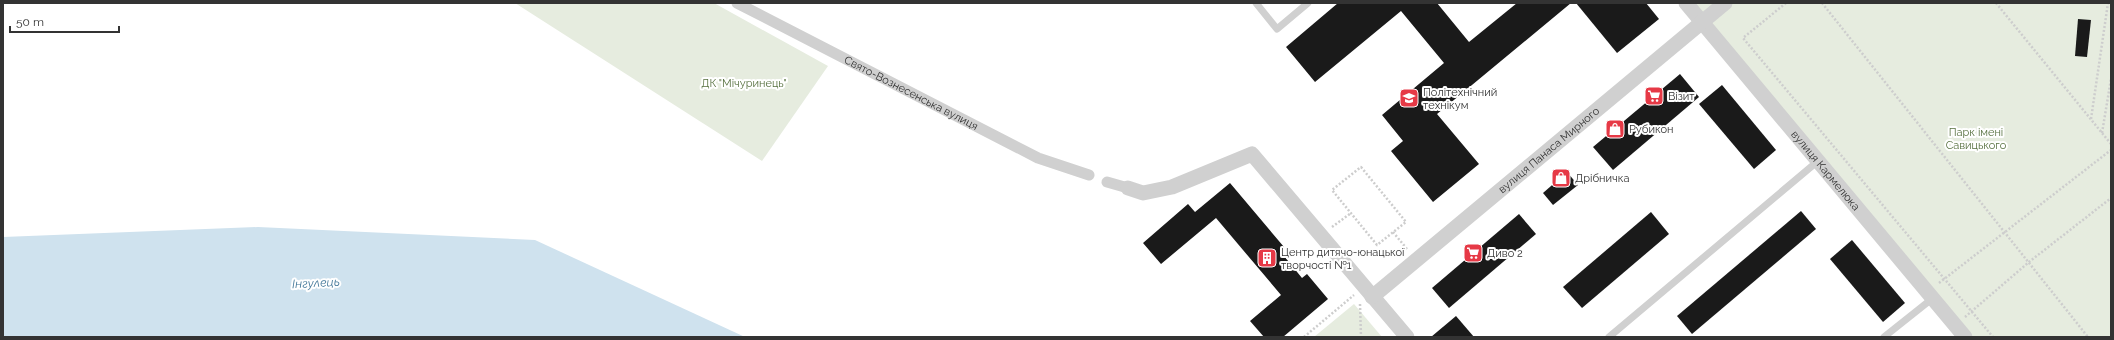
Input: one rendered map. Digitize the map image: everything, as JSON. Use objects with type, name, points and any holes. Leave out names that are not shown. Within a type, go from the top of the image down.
[{"type":"street","name":"Свято-Вознесенська вулиця","points":[[737,3],[1038,158],[1088,175]]},
{"type":"street","name":"вулиця Кармелюка","points":[[1686,3],[1965,337]]},
{"type":"street","name":"вулиця Панаса Мирного","points":[[1365,296],[1415,261],[1725,3]]},
{"type":"street","points":[[1107,182],[1142,193],[1172,187],[1252,154],[1321,236],[1365,296],[1407,337]]},
{"type":"lane","points":[[1256,3],[1277,29],[1308,3]]},
{"type":"lane","points":[[1609,337],[1818,161]]},
{"type":"lane","points":[[1884,337],[1930,294]]},
{"type":"path","points":[[1786,3],[1743,38],[1993,337]]},
{"type":"path","points":[[1822,3],[2088,337]]},
{"type":"path","points":[[1996,3],[2111,144]]},
{"type":"path","points":[[2091,119],[2108,3]]},
{"type":"path","points":[[2102,134],[2111,79]]},
{"type":"path","points":[[1930,294],[1944,279],[2111,150]]},
{"type":"path","points":[[1361,167],[1406,222],[1376,245],[1351,213],[1332,190],[1361,167]]},
{"type":"path","points":[[1956,325],[2029,262],[2111,198]]},
{"type":"path","points":[[1321,236],[1351,213]]},
{"type":"path","points":[[1393,232],[1415,261]]},
{"type":"path","points":[[1304,337],[1365,296]]},
{"type":"path","points":[[1361,337],[1365,296]]},
{"type":"green space","name":"ДК \"Мічуринець\"","points":[[515,3],[714,3],[828,66],[762,161]]},
{"type":"green space","name":"Парк імені Савицького","points":[[1686,3],[2111,3],[2111,337],[1965,337]]},
{"type":"green space","points":[[1354,304],[1382,337],[1314,337]]},
{"type":"water","name":"Інгулець","points":[[258,227],[535,240],[745,337],[3,337],[3,237]]},
{"type":"building","points":[[1338,3],[1437,3],[1469,42],[1517,3],[1571,3],[1437,114],[1479,164],[1433,202],[1391,151],[1403,141],[1382,115],[1444,63],[1401,11],[1315,82],[1286,47]]},
{"type":"building","points":[[1576,3],[1646,3],[1659,19],[1617,53]]},
{"type":"building","points":[[2078,19],[2091,20],[2087,57],[2075,56]]},
{"type":"building","points":[[1680,74],[1699,97],[1613,170],[1593,147]]},
{"type":"building","points":[[1722,85],[1776,150],[1754,169],[1699,104]]},
{"type":"building","points":[[1567,172],[1578,185],[1553,205],[1543,193]]},
{"type":"building","name":"Центр дитячо-юнацької творчості №1","points":[[1230,183],[1284,247],[1280,251],[1302,278],[1307,274],[1328,299],[1283,337],[1264,337],[1250,321],[1281,295],[1216,218],[1161,264],[1143,243],[1188,204],[1195,212]]},
{"type":"building","points":[[1801,211],[1816,229],[1692,334],[1677,316]]},
{"type":"building","points":[[1651,212],[1669,234],[1582,308],[1563,287]]},
{"type":"building","points":[[1519,214],[1536,234],[1449,308],[1432,288]]},
{"type":"building","points":[[1852,240],[1905,303],[1883,322],[1830,259]]},
{"type":"building","points":[[1456,316],[1474,337],[1431,337]]},
{"type":"place","name":"Візит","points":[[1654,96]]},
{"type":"place","name":"Політехнічний технікум","points":[[1409,98]]},
{"type":"place","name":"Рубикон","points":[[1615,129]]},
{"type":"place","name":"Дрібничка","points":[[1561,178]]},
{"type":"place","name":"Диво 2","points":[[1473,253]]},
{"type":"place","name":"Центр дитячо-юнацької творчості №1","points":[[1267,258]]}]
